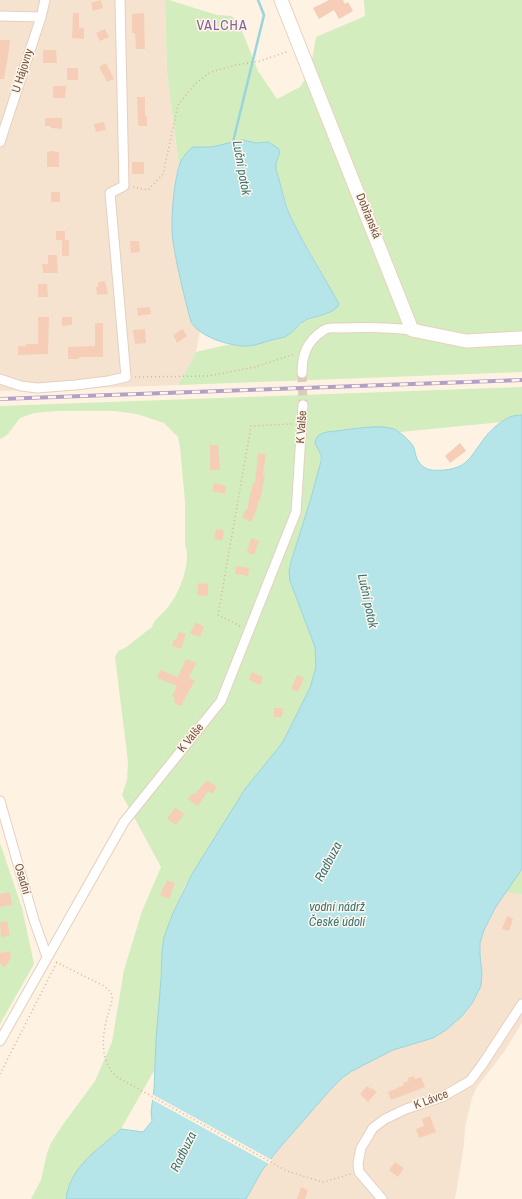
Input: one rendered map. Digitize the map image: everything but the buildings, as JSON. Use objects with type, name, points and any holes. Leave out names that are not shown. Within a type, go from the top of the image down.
[{"type":"street","name":"U Hájovny","points":[[0,142],[41,17],[45,0]]},
{"type":"street","points":[[0,379],[21,386],[37,388],[126,377],[110,193],[124,186],[120,0]]},
{"type":"street","name":"Dobřanská","points":[[281,0],[412,330]]},
{"type":"street","points":[[0,16],[41,17]]},
{"type":"street","points":[[302,373],[302,359],[309,342],[326,329],[363,327],[396,328],[466,340],[522,338]]},
{"type":"street","name":"K Valše","points":[[0,1041],[124,822],[221,701],[296,512],[303,405]]},
{"type":"street","name":"Osadní","points":[[0,801],[34,920],[47,957]]},
{"type":"street","name":"K Lávce","points":[[359,1172],[358,1164],[361,1148],[373,1128],[384,1119],[406,1109],[442,1097],[470,1081],[522,1004]]},
{"type":"street","points":[[359,1172],[382,1199]]},
{"type":"path","points":[[124,186],[148,190],[163,174],[178,105],[196,83],[211,72],[236,65],[260,61],[301,48]]},
{"type":"path","points":[[126,377],[208,376],[255,367],[306,350]]},
{"type":"path","points":[[249,631],[218,615],[251,426],[302,424]]},
{"type":"path","points":[[47,957],[104,986],[110,992],[112,1001],[104,1026],[103,1041],[105,1060],[114,1075],[287,1171],[319,1181],[328,1181],[359,1172]]},
{"type":"path","points":[[0,1074],[57,962]]},
{"type":"shaded area","points":[[0,0],[165,0],[167,72],[179,166],[175,190],[173,240],[191,322],[200,331],[196,352],[178,385],[0,391]]},
{"type":"shaded area","points":[[522,869],[522,1023],[504,1052],[477,1087],[472,1098],[465,1127],[464,1145],[455,1199],[246,1199],[261,1172],[276,1152],[342,1078],[352,1071],[393,1050],[433,1038],[446,1030],[462,1016],[479,992],[482,982],[480,943],[484,930],[495,908]]},
{"type":"green space","points":[[165,0],[217,15],[232,16],[240,26],[258,71],[277,99],[300,87],[310,72],[316,37],[365,16],[364,0],[522,0],[522,372],[178,385],[196,352],[231,344],[250,346],[287,336],[305,321],[333,310],[337,300],[291,219],[276,170],[276,163],[280,152],[268,142],[256,143],[243,140],[187,152],[179,166],[167,72]]},
{"type":"green space","points":[[522,387],[522,415],[513,416],[502,422],[400,432],[393,429],[373,427],[339,430],[321,434],[317,447],[321,454],[318,474],[289,572],[290,582],[315,647],[316,667],[310,688],[283,742],[245,789],[185,886],[173,913],[163,942],[155,1069],[121,1129],[98,1148],[72,1179],[66,1199],[31,1199],[41,1180],[47,1153],[51,1143],[95,1081],[112,1042],[124,970],[142,911],[161,867],[122,795],[127,780],[128,762],[115,657],[118,651],[125,648],[152,627],[155,621],[166,610],[176,594],[183,578],[186,569],[187,552],[185,545],[185,502],[180,447],[178,437],[164,423],[137,414],[114,411],[56,411],[34,413],[20,418],[8,434],[1,439],[0,406]]},
{"type":"green space","points":[[0,843],[22,908],[34,964],[0,1024]]},
{"type":"green space","points":[[522,869],[522,894],[506,892]]},
{"type":"water","points":[[243,140],[256,143],[268,142],[278,148],[280,152],[276,163],[276,170],[289,214],[297,231],[339,304],[329,312],[306,320],[285,337],[254,345],[239,346],[216,340],[208,336],[201,332],[191,322],[183,292],[173,241],[172,223],[176,178],[181,161],[188,151],[193,147],[211,147]]},
{"type":"water","name":"vodní nádrž České údolí","points":[[522,415],[522,869],[495,908],[484,930],[480,943],[482,973],[481,986],[473,1002],[462,1016],[446,1030],[433,1038],[393,1050],[352,1071],[342,1078],[276,1152],[261,1172],[246,1199],[66,1199],[73,1177],[79,1168],[95,1151],[121,1129],[143,1132],[152,1121],[151,1112],[154,1089],[156,1040],[164,937],[173,913],[192,874],[245,789],[283,742],[310,688],[316,667],[315,647],[290,581],[289,572],[321,461],[321,455],[315,443],[317,437],[322,433],[366,427],[394,429],[411,443],[418,461],[424,467],[431,470],[445,470],[458,467],[466,462],[487,435],[502,422],[512,416]]},
{"type":"pier","points":[[152,1094],[272,1160],[269,1164],[151,1099]]},
{"type":"waterway","name":"Luční potok","points":[[234,144],[233,142],[264,15],[258,0]]},
{"type":"tunnel","points":[[302,373],[303,405]]},
{"type":"railway","points":[[0,399],[522,380]]},
{"type":"district","name":"VALCHA","points":[[222,26]]},
{"type":"water label","name":"Radbuza","points":[[329,862]]},
{"type":"water label","name":"Radbuza","points":[[184,1152]]}]
